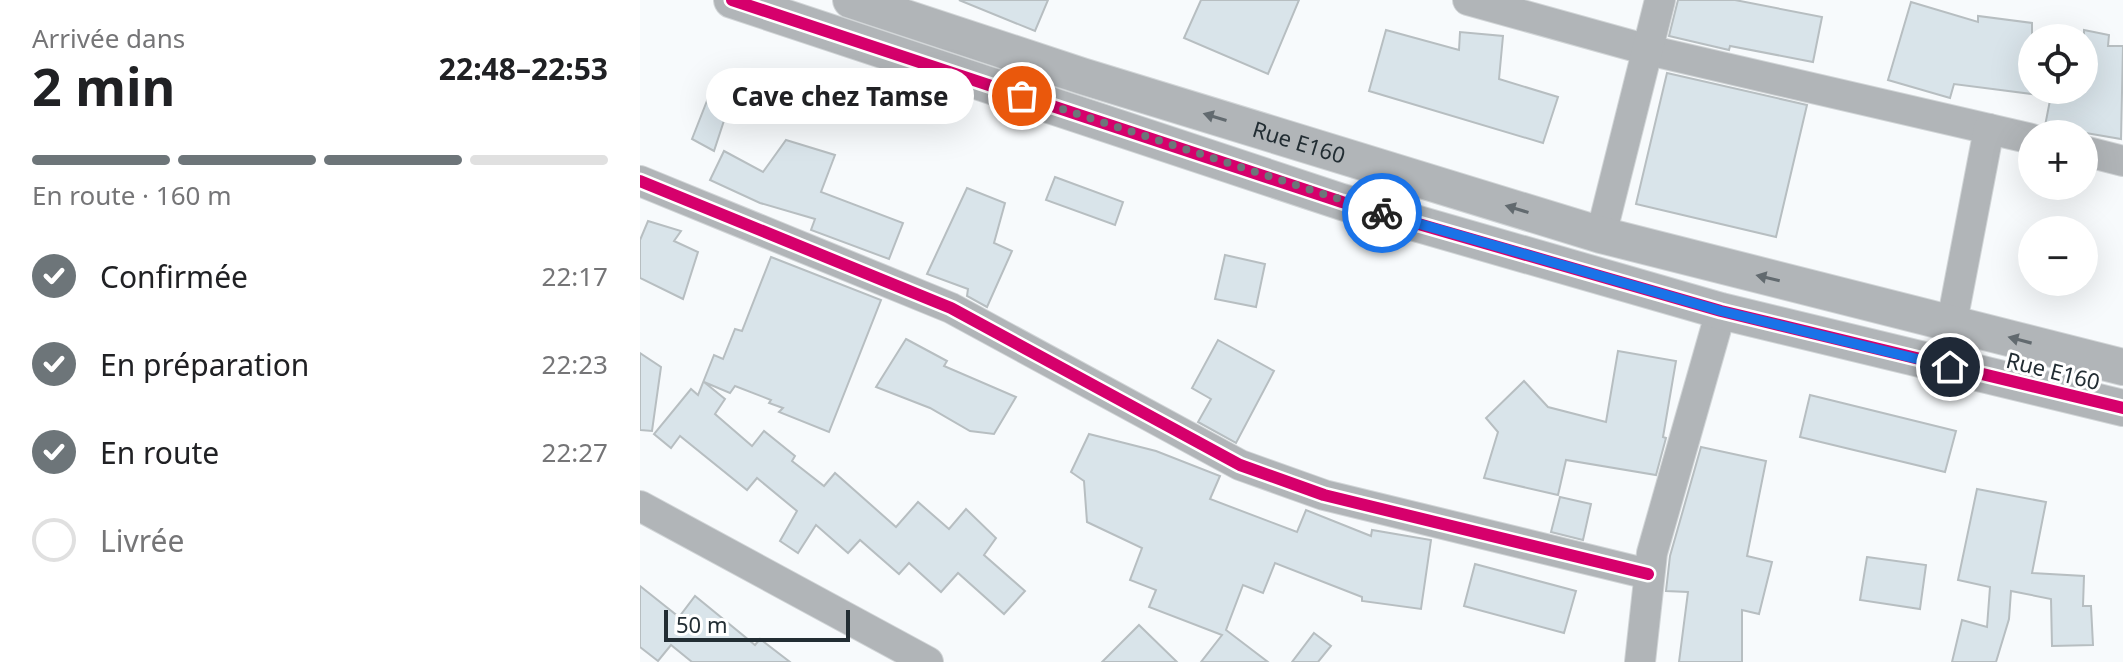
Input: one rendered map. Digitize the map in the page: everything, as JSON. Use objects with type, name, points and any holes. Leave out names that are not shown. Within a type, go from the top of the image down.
[{"type":"street","name":"Rue E160","points":[[732,0],[1342,202],[1721,311],[2120,396]]},
{"type":"street","name":"Rue E160","points":[[851,0],[1082,76],[1601,235],[2123,367]]},
{"type":"street","points":[[1468,0],[1648,50],[2018,136]]},
{"type":"street","points":[[1601,235],[1660,0]]},
{"type":"street","points":[[1952,322],[1989,129]]},
{"type":"street","points":[[2098,155],[2123,161]]},
{"type":"street","points":[[640,181],[951,308],[1240,465],[1324,495],[1648,574]]},
{"type":"street","points":[[1640,662],[1648,574],[1721,311]]},
{"type":"street","points":[[640,506],[928,662]]},
{"type":"building","points":[[959,0],[1048,0],[1035,31]]},
{"type":"building","points":[[1201,0],[1299,0],[1268,74],[1184,38]]},
{"type":"building","points":[[1678,0],[1735,0],[1822,17],[1813,62],[1730,46],[1729,50],[1669,36]]},
{"type":"building","points":[[1911,2],[1978,22],[1978,16],[2032,23],[2018,24],[2018,92],[1954,84],[1950,98],[1888,80]]},
{"type":"building","points":[[1386,30],[1459,50],[1460,32],[1503,36],[1499,79],[1558,97],[1543,143],[1369,91]]},
{"type":"building","points":[[2098,33],[2109,35],[2108,46],[2123,46],[2121,139],[2098,135],[2098,120],[2046,120],[2049,104],[2098,104]]},
{"type":"building","points":[[1667,73],[1807,105],[1776,237],[1636,204]]},
{"type":"building","points":[[714,83],[734,90],[714,151],[692,139]]},
{"type":"building","points":[[786,140],[835,155],[821,192],[903,223],[889,259],[811,230],[815,219],[760,203],[710,180],[724,151],[763,172]]},
{"type":"building","points":[[1055,177],[1123,202],[1115,225],[1046,200]]},
{"type":"building","points":[[967,188],[1005,203],[994,243],[1012,251],[987,307],[967,296],[968,289],[927,274]]},
{"type":"building","points":[[648,221],[681,231],[674,241],[698,252],[683,299],[640,278],[640,240]]},
{"type":"building","points":[[1225,255],[1265,264],[1256,307],[1215,299]]},
{"type":"building","points":[[771,257],[881,300],[829,432],[779,412],[783,408],[769,403],[771,400],[735,386],[730,393],[704,382],[725,399],[715,414],[752,446],[764,431],[795,456],[792,461],[824,486],[835,473],[896,527],[918,502],[949,529],[966,509],[996,538],[984,555],[1025,591],[1004,614],[958,573],[941,592],[909,563],[899,574],[860,540],[848,553],[816,525],[798,553],[780,541],[797,511],[757,478],[747,490],[680,436],[671,448],[654,434],[691,389],[698,395],[714,355],[723,359],[735,329],[742,331]]},
{"type":"building","points":[[906,339],[947,361],[944,366],[1016,397],[994,434],[970,431],[930,408],[876,387]]},
{"type":"building","points":[[1218,340],[1274,371],[1236,443],[1198,422],[1211,399],[1192,388]]},
{"type":"building","points":[[1618,351],[1676,361],[1663,437],[1666,438],[1656,475],[1566,460],[1558,495],[1484,478],[1498,432],[1486,418],[1524,381],[1548,407],[1606,422]]},
{"type":"building","points":[[640,353],[661,367],[652,431],[640,430]]},
{"type":"building","points":[[1810,395],[1956,431],[1945,472],[1800,437]]},
{"type":"building","points":[[1089,434],[1156,451],[1220,476],[1210,499],[1297,532],[1306,510],[1371,536],[1372,530],[1431,540],[1421,609],[1362,601],[1362,597],[1275,563],[1263,593],[1243,585],[1226,630],[1268,662],[1201,662],[1222,635],[1149,607],[1156,590],[1130,580],[1142,548],[1087,522],[1084,481],[1071,472]]},
{"type":"building","points":[[1701,447],[1766,461],[1747,556],[1772,562],[1759,614],[1742,610],[1742,662],[1679,662],[1688,592],[1666,591],[1670,556]]},
{"type":"building","points":[[1977,489],[2046,502],[2032,573],[2084,576],[2083,606],[2091,606],[2093,645],[2052,646],[2051,599],[2011,591],[2009,619],[1996,662],[1952,662],[1962,620],[1987,627],[1990,587],[1958,580]]},
{"type":"building","points":[[1560,497],[1591,504],[1583,540],[1551,532]]},
{"type":"building","points":[[1867,557],[1926,565],[1920,609],[1860,600]]},
{"type":"building","points":[[1475,564],[1576,591],[1564,633],[1464,606]]},
{"type":"building","points":[[640,586],[679,617],[695,596],[755,645],[760,639],[790,662],[692,662],[671,645],[658,661],[640,647]]},
{"type":"building","points":[[1139,625],[1177,662],[1102,662]]},
{"type":"building","points":[[1314,633],[1331,646],[1318,662],[1292,662]]},
{"type":"cycle path","points":[[732,0],[1342,202],[1721,311],[2123,408]]},
{"type":"cycle path","points":[[640,181],[951,308],[1240,465],[1324,495],[1648,574]]},
{"type":"way so far","points":[[1022,96],[1382,213]]},
{"type":"place","name":"Cave chez Tamse","points":[[1022,96]]},
{"type":"route","points":[[1382,213],[1721,311],[1950,367]]}]
